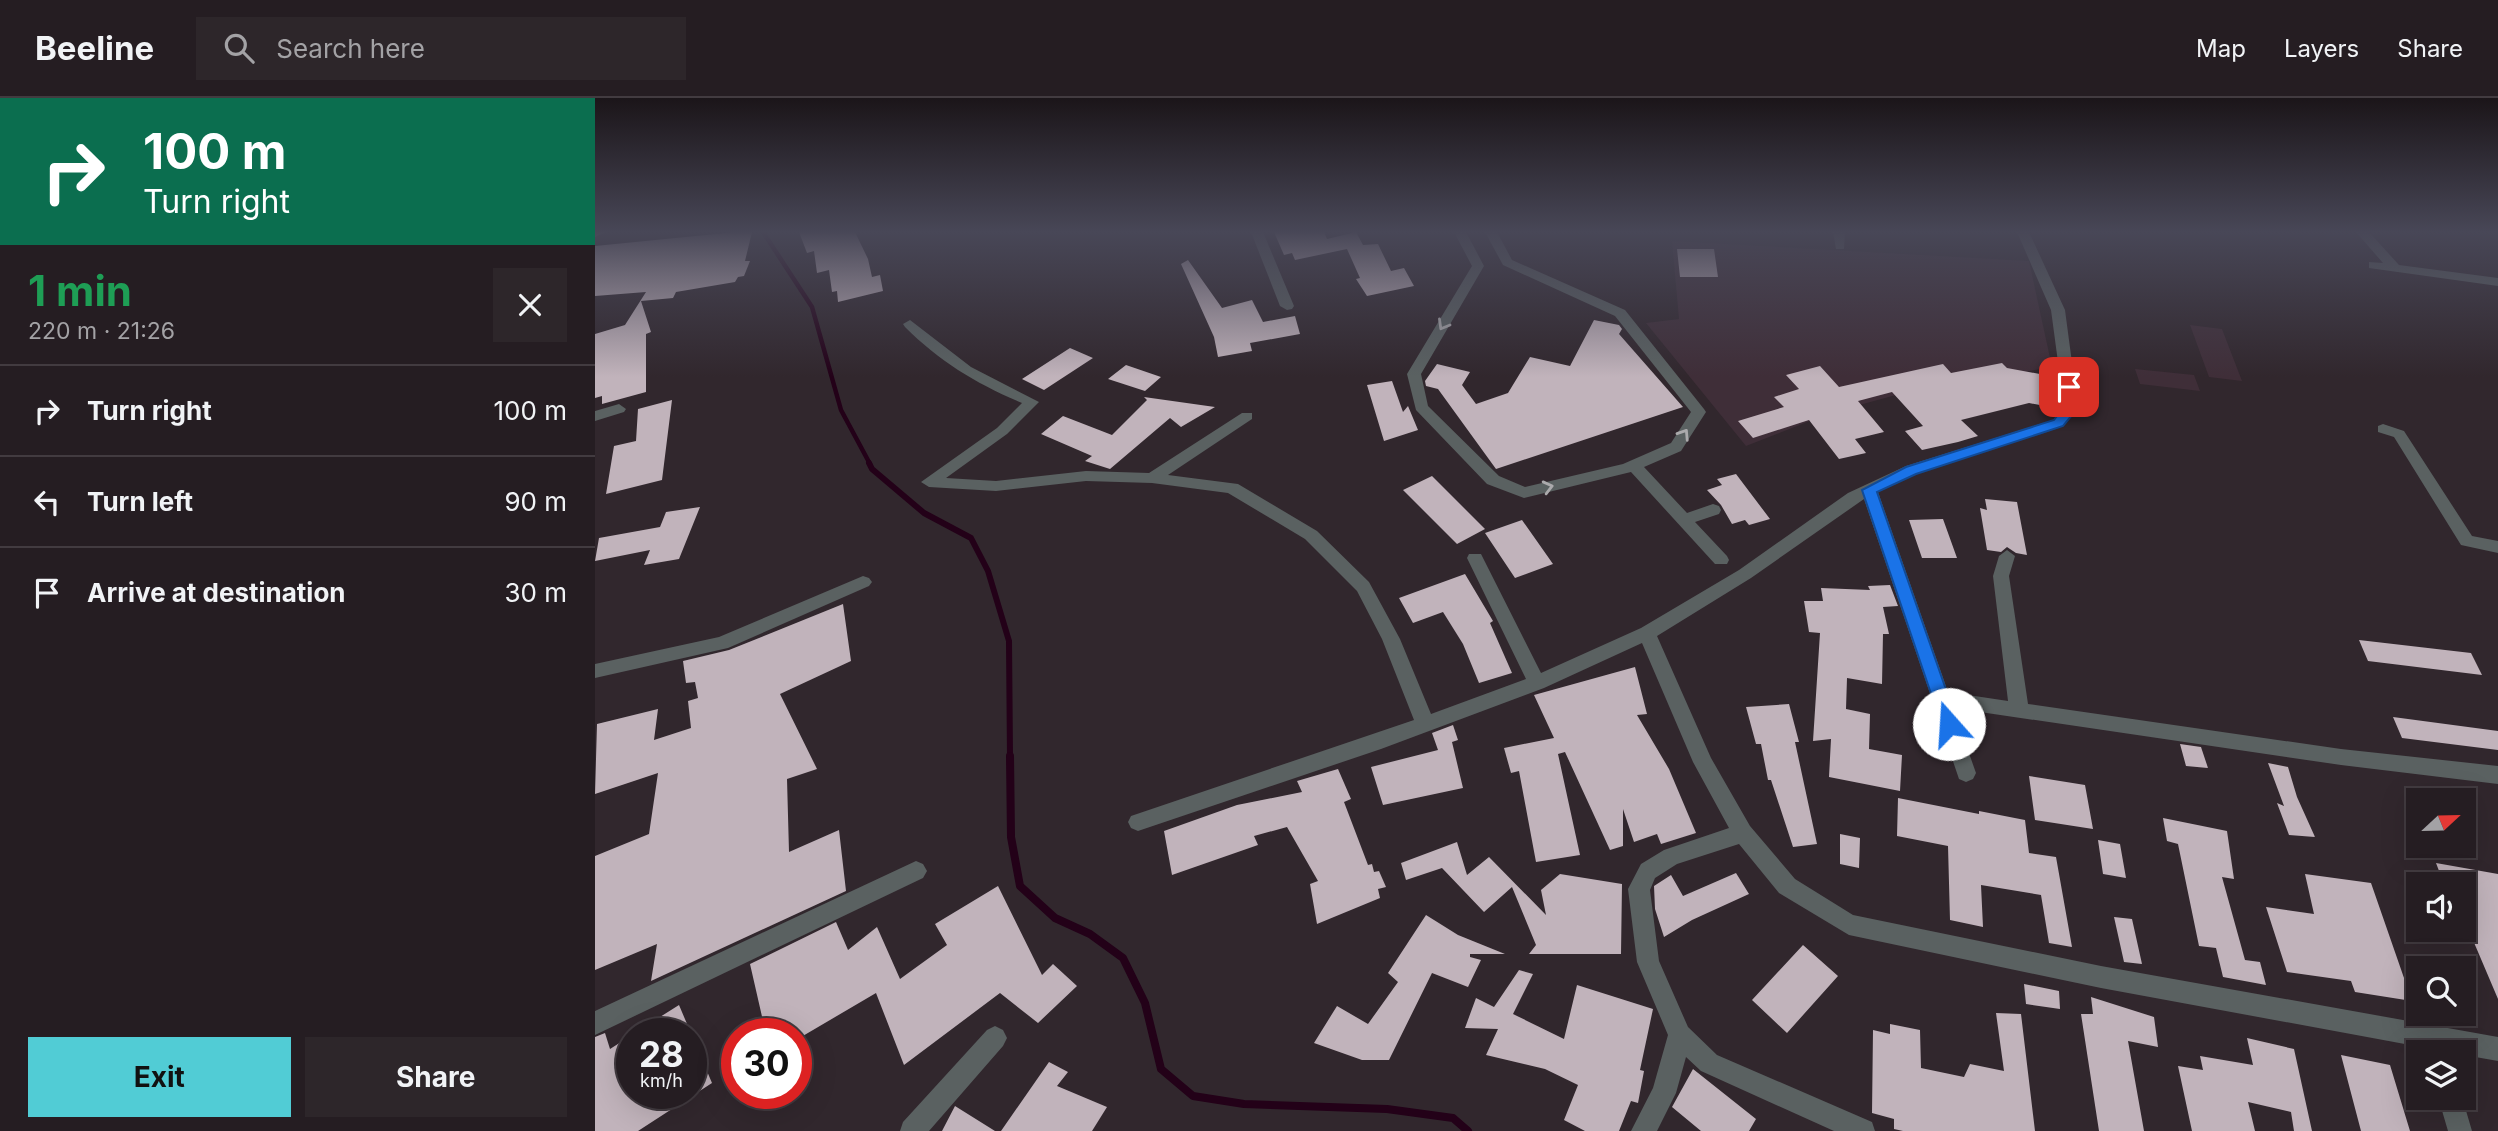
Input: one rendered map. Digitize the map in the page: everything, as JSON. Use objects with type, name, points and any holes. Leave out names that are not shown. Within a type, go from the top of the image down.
[{"type":"street","points":[[1277,280],[1287,306]]},
{"type":"street","points":[[1470,280],[1414,374],[1421,407],[1493,480],[1524,493],[1633,465],[1676,447],[1699,412],[1620,313],[1547,280]]},
{"type":"street","points":[[1137,822],[1537,683],[1647,633],[1745,574],[1854,497],[1911,470],[2058,423],[2071,408],[2058,310],[2045,280]]},
{"type":"street","points":[[910,324],[935,349],[973,377],[1032,402],[1002,431],[929,482],[996,486],[1086,476],[1152,478],[1232,488],[1311,535],[1363,587],[1391,639],[1425,724]]},
{"type":"street","points":[[595,416],[619,409]]},
{"type":"street","points":[[1152,478],[1247,416]]},
{"type":"street","points":[[2383,429],[2399,434],[2467,541],[2498,547]]},
{"type":"street","points":[[1633,465],[1721,560]]},
{"type":"street","points":[[1869,490],[1966,774]]},
{"type":"street","points":[[1683,520],[1713,510]]},
{"type":"street","points":[[2007,556],[2001,576],[2019,710]]},
{"type":"street","points":[[1475,558],[1537,683]]},
{"type":"street","points":[[595,671],[722,643],[863,582]]},
{"type":"street","points":[[1647,633],[1703,762],[1743,833],[1787,886],[1849,925],[2410,1040]]},
{"type":"street","points":[[1941,699],[2341,757],[2498,775]]},
{"type":"street","points":[[1743,833],[1671,857],[1648,871],[1639,889],[1648,962],[1680,1035],[1709,1063],[1863,1131]]},
{"type":"street","points":[[595,1023],[916,871]]},
{"type":"street","points":[[1643,1131],[1664,1093],[1680,1035]]},
{"type":"street","points":[[912,1131],[995,1038]]},
{"type":"street","points":[[2476,1048],[2498,1049]]},
{"type":"street","points":[[2454,1110],[2460,1131]]},
{"type":"shaded area","points":[[1676,280],[2033,280],[2052,367],[1896,395],[1830,413],[1746,446],[1646,323],[1679,319]]},
{"type":"shaded area","points":[[2190,325],[2222,329],[2242,381],[2209,377]]},
{"type":"shaded area","points":[[2135,369],[2194,375],[2200,391],[2140,384]]},
{"type":"building","points":[[595,280],[736,280],[676,292],[673,298],[641,301],[651,332],[646,334],[646,392],[602,404],[602,396],[595,398],[595,334],[625,325],[646,292],[595,296]]},
{"type":"building","points":[[830,280],[881,280],[883,291],[838,302],[837,291],[832,292]]},
{"type":"building","points":[[1188,280],[1202,280],[1222,308],[1252,300],[1263,322],[1295,316],[1300,334],[1250,343],[1252,351],[1218,357],[1214,337]]},
{"type":"building","points":[[1357,280],[1411,280],[1414,286],[1367,296]]},
{"type":"building","points":[[1594,320],[1619,325],[1622,329],[1619,334],[1683,407],[1496,469],[1438,389],[1426,386],[1425,381],[1437,364],[1470,372],[1462,385],[1476,404],[1508,393],[1530,357],[1570,366]]},
{"type":"building","points":[[1070,348],[1093,358],[1044,390],[1022,379]]},
{"type":"building","points":[[2002,363],[2007,368],[2045,375],[2045,406],[2029,403],[1961,420],[1978,436],[1922,450],[1905,431],[1923,426],[1892,392],[1858,401],[1884,432],[1855,439],[1866,453],[1839,459],[1809,420],[1753,438],[1738,421],[1784,407],[1774,397],[1799,389],[1786,375],[1820,366],[1839,387],[1943,364],[1951,373]]},
{"type":"building","points":[[1126,365],[1161,377],[1145,391],[1108,379]]},
{"type":"building","points":[[1392,381],[1403,412],[1408,406],[1418,430],[1384,441],[1367,385]]},
{"type":"building","points":[[1144,397],[1215,407],[1181,427],[1170,418],[1110,469],[1085,461],[1092,456],[1041,434],[1063,416],[1112,435],[1147,400]]},
{"type":"building","points":[[672,400],[662,480],[606,494],[614,446],[636,441],[638,409]]},
{"type":"building","points":[[1736,474],[1770,519],[1749,525],[1745,520],[1732,524],[1721,505],[1707,490],[1722,485],[1717,479]]},
{"type":"building","points":[[1432,476],[1485,529],[1457,544],[1403,490]]},
{"type":"building","points":[[1985,499],[2017,502],[2027,555],[2016,553],[2007,547],[2001,552],[1987,550],[1980,508],[1987,510]]},
{"type":"building","points":[[700,507],[679,559],[644,565],[650,550],[595,561],[599,538],[660,527],[666,512]]},
{"type":"building","points":[[1943,519],[1957,558],[1922,558],[1909,520]]},
{"type":"building","points":[[1522,520],[1553,564],[1515,578],[1485,533]]},
{"type":"building","points":[[1465,574],[1493,621],[1490,623],[1512,673],[1479,683],[1463,644],[1443,612],[1413,623],[1399,598]]},
{"type":"building","points":[[1890,585],[1898,606],[1883,607],[1889,634],[1883,634],[1882,684],[1847,678],[1846,709],[1870,714],[1869,749],[1902,755],[1900,791],[1829,777],[1831,739],[1813,741],[1820,633],[1809,632],[1804,601],[1823,601],[1821,588],[1870,590],[1868,586]]},
{"type":"building","points":[[843,604],[851,661],[780,694],[817,769],[787,779],[789,852],[839,830],[846,891],[651,981],[657,944],[595,970],[595,856],[649,834],[658,773],[595,794],[597,724],[658,709],[654,740],[691,728],[688,701],[698,698],[695,682],[686,683],[683,661],[729,650]]},
{"type":"building","points":[[2359,640],[2471,653],[2482,675],[2368,661]]},
{"type":"building","points":[[1635,667],[1647,714],[1637,715],[1669,769],[1696,833],[1661,844],[1657,834],[1634,842],[1623,809],[1623,846],[1610,850],[1565,752],[1558,754],[1580,855],[1536,862],[1519,771],[1511,773],[1504,748],[1554,738],[1534,695]]},
{"type":"building","points":[[1789,704],[1799,742],[1795,742],[1817,844],[1793,847],[1771,780],[1768,780],[1761,744],[1756,744],[1746,707]]},
{"type":"building","points":[[2393,717],[2498,731],[2498,750],[2402,738]]},
{"type":"building","points":[[1453,725],[1458,740],[1452,742],[1463,788],[1383,805],[1371,767],[1438,750],[1432,733]]},
{"type":"building","points":[[2180,744],[2201,747],[2208,768],[2186,766]]},
{"type":"building","points":[[2268,763],[2288,767],[2297,797],[2315,837],[2289,835],[2277,803],[2284,806]]},
{"type":"building","points":[[1338,769],[1351,799],[1344,802],[1368,865],[1372,864],[1374,872],[1379,871],[1386,887],[1378,889],[1380,898],[1317,924],[1310,884],[1318,881],[1287,827],[1254,836],[1258,845],[1172,875],[1164,831],[1237,805],[1302,792],[1297,781]]},
{"type":"building","points":[[2029,776],[2085,785],[2093,829],[2035,820]]},
{"type":"building","points":[[1898,798],[2025,820],[2029,853],[2056,857],[2072,947],[2049,943],[2041,895],[1981,885],[1983,927],[1950,920],[1948,846],[1897,836]]},
{"type":"building","points":[[2163,818],[2227,831],[2234,879],[2222,877],[2245,960],[2260,962],[2266,985],[2223,977],[2216,948],[2199,946],[2178,844],[2167,841]]},
{"type":"building","points":[[1840,834],[1860,838],[1859,868],[1840,864]]},
{"type":"building","points":[[2098,840],[2120,844],[2126,878],[2103,874]]},
{"type":"building","points":[[1457,842],[1467,875],[1489,857],[1546,915],[1541,890],[1560,874],[1622,884],[1621,954],[1529,954],[1536,945],[1512,887],[1484,912],[1442,868],[1406,880],[1401,863]]},
{"type":"building","points":[[2436,863],[2498,874],[2498,999],[2474,942],[2476,942],[2476,872],[2439,872]]},
{"type":"building","points":[[1736,873],[1749,894],[1692,920],[1664,937],[1655,909],[1654,886],[1671,875],[1683,896]]},
{"type":"building","points":[[2305,874],[2371,883],[2406,984],[2406,1000],[2355,992],[2351,981],[2287,972],[2266,907],[2314,914]]},
{"type":"building","points":[[998,886],[1042,975],[1053,964],[1077,986],[1038,1023],[1000,993],[904,1065],[876,993],[812,1031],[812,1018],[762,1018],[750,964],[836,922],[848,950],[877,927],[900,979],[947,945],[935,924]]},
{"type":"building","points":[[1426,915],[1458,935],[1505,954],[1470,954],[1470,957],[1481,960],[1468,987],[1432,973],[1389,1060],[1362,1060],[1314,1043],[1337,1006],[1368,1024],[1398,982],[1388,973]]},
{"type":"building","points":[[2114,917],[2132,919],[2142,964],[2124,962]]},
{"type":"building","points":[[1803,945],[1838,976],[1787,1033],[1752,1000]]},
{"type":"building","points":[[1519,970],[1533,974],[1513,1014],[1564,1039],[1577,985],[1653,1009],[1640,1070],[1644,1071],[1638,1103],[1631,1101],[1619,1131],[1585,1131],[1564,1120],[1578,1085],[1545,1069],[1486,1055],[1498,1029],[1465,1028],[1476,998],[1494,1007]]},
{"type":"building","points":[[2024,984],[2059,991],[2060,1009],[2026,1004]]},
{"type":"building","points":[[2091,997],[2154,1017],[2158,1047],[2128,1041],[2144,1131],[2099,1131],[2081,1014],[2093,1014]]},
{"type":"building","points":[[679,1005],[684,1018],[658,1018]]},
{"type":"building","points":[[1996,1013],[2021,1014],[2035,1131],[1903,1131],[1894,1129],[1894,1119],[1872,1113],[1873,1030],[1890,1034],[1890,1024],[1920,1030],[1921,1068],[1964,1077],[1970,1064],[2004,1071]]},
{"type":"building","points":[[605,1033],[610,1049],[616,1045],[616,1109],[672,1109],[638,1131],[595,1131],[595,1037]]},
{"type":"building","points":[[2247,1038],[2294,1049],[2312,1131],[2294,1131],[2291,1112],[2248,1102],[2255,1131],[2192,1131],[2178,1066],[2203,1070],[2200,1056],[2253,1065]]},
{"type":"building","points":[[2341,1055],[2390,1065],[2410,1131],[2361,1131]]},
{"type":"building","points":[[1049,1062],[1068,1072],[1057,1086],[1107,1107],[1092,1131],[1001,1131]]},
{"type":"building","points":[[1693,1069],[1756,1119],[1749,1131],[1701,1131],[1672,1107]]},
{"type":"building","points":[[707,1071],[712,1083],[707,1086]]},
{"type":"building","points":[[955,1106],[995,1131],[942,1131]]},
{"type":"waterway","points":[[794,280],[812,307],[841,410],[870,464]]},
{"type":"waterway","points":[[869,463],[872,469],[924,513],[971,538],[988,571],[1009,641],[1010,758]]},
{"type":"waterway","points":[[1010,756],[1011,837],[1020,886],[1055,918],[1090,934],[1123,958],[1145,1003],[1161,1069],[1193,1096],[1244,1104],[1387,1109],[1453,1118],[1468,1131]]},
{"type":"route","points":[[1949,724],[1869,490],[1911,470],[2058,423],[2071,408],[2069,387]]}]
